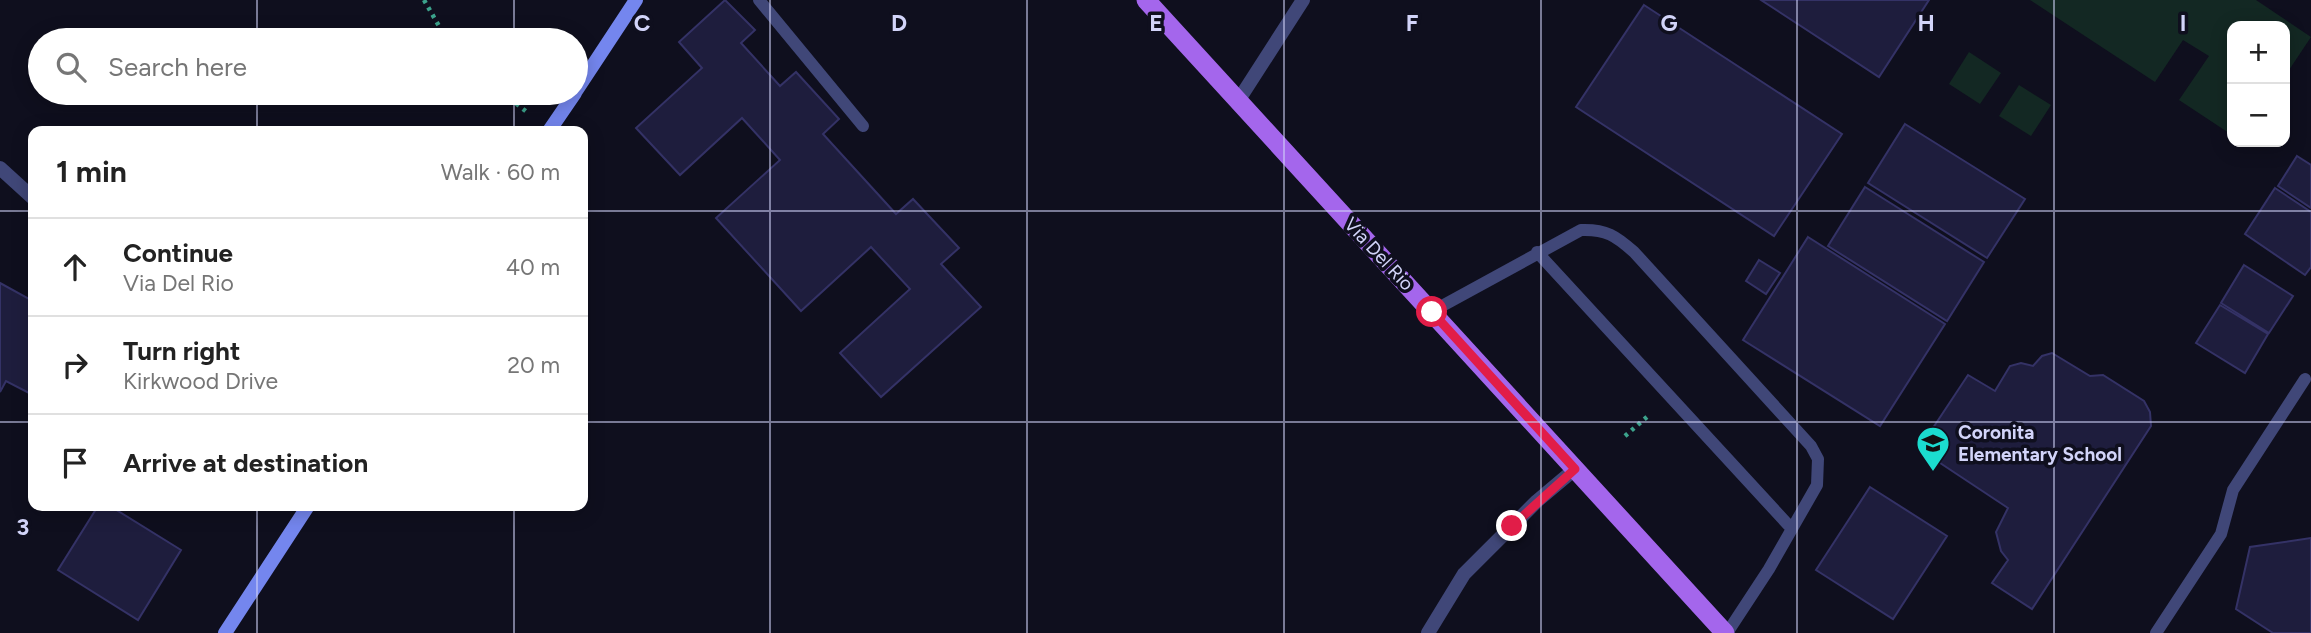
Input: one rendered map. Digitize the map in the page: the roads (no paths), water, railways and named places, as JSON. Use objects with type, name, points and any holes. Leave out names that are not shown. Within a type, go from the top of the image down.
[{"type":"main road","points":[[588,72],[636,0]]},
{"type":"main road","name":"Via Del Rio","points":[[1146,0],[1726,633]]},
{"type":"main road","points":[[552,126],[566,105]]},
{"type":"main road","points":[[225,633],[305,511]]},
{"type":"street","points":[[1238,101],[1303,0]]},
{"type":"street","points":[[0,168],[28,193]]},
{"type":"street","points":[[1427,633],[1464,574],[1536,501],[1575,469]]},
{"type":"lane","points":[[759,0],[863,126]]},
{"type":"lane","points":[[1432,312],[1581,230],[1601,229],[1613,233],[1634,252],[1815,452],[1819,466],[1818,485],[1726,633]]},
{"type":"lane","points":[[1537,252],[1791,529]]},
{"type":"lane","points":[[2156,633],[2221,534],[2233,490],[2305,379]]},
{"type":"place","name":"Coronita Elementary School","points":[[1933,473]]}]
